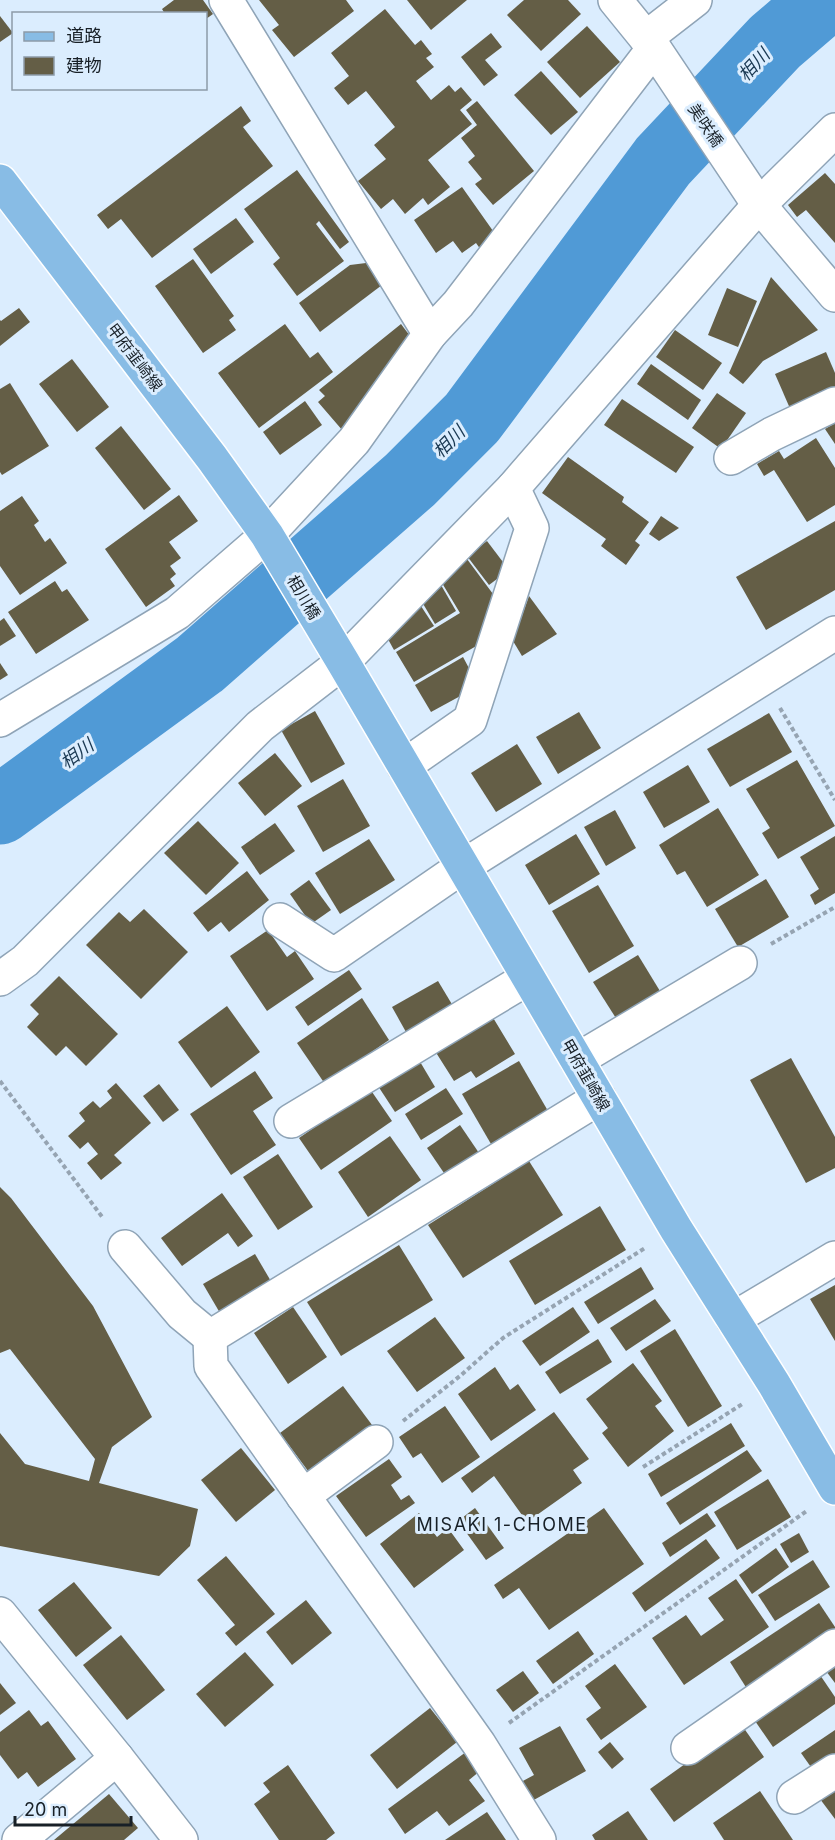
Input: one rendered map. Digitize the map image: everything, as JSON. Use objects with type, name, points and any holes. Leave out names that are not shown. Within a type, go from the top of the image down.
[{"type":"main road","name":"甲府韮崎線","points":[[0,181],[212,458],[267,535]]},
{"type":"main road","name":"相川橋","points":[[267,535],[342,660]]},
{"type":"main road","name":"甲府韮崎線","points":[[342,660],[676,1229],[774,1384],[825,1450],[825,1497]]},
{"type":"street","points":[[226,0],[430,334]]},
{"type":"street","name":"美咲橋","points":[[615,0],[650,43],[759,204],[835,295]]},
{"type":"street","points":[[0,720],[177,613],[267,535],[354,441],[430,334],[458,304],[650,43],[694,0]]},
{"type":"street","points":[[0,979],[25,961],[260,726],[342,660],[513,488],[759,204],[835,130]]},
{"type":"street","points":[[731,458],[772,434],[835,404]]},
{"type":"street","points":[[404,766],[470,720],[532,528],[513,488]]},
{"type":"street","points":[[280,921],[334,955],[462,867],[835,633]]},
{"type":"street","points":[[577,1060],[740,963]]},
{"type":"street","points":[[291,1121],[528,978]]},
{"type":"street","points":[[210,1337],[599,1098]]},
{"type":"street","points":[[125,1247],[182,1314],[210,1337],[211,1366],[479,1744],[539,1840]]},
{"type":"street","points":[[733,1319],[835,1257]]},
{"type":"street","points":[[303,1496],[376,1442]]},
{"type":"street","points":[[0,1614],[117,1758],[172,1836]]},
{"type":"street","points":[[688,1748],[835,1646]]},
{"type":"street","points":[[20,1840],[117,1758]]},
{"type":"street","points":[[794,1797],[835,1771]]},
{"type":"path","points":[[763,678],[835,800]]},
{"type":"path","points":[[740,963],[835,907]]},
{"type":"path","points":[[0,1081],[125,1247]]},
{"type":"path","points":[[376,1442],[460,1376],[502,1338],[676,1229]]},
{"type":"path","points":[[643,1467],[774,1384]]},
{"type":"path","points":[[479,1744],[825,1497]]},
{"type":"building","points":[[174,0],[203,0],[213,14],[207,18],[207,12],[164,12],[162,9]]},
{"type":"building","points":[[259,0],[346,0],[354,11],[294,57],[272,30],[279,25]]},
{"type":"building","points":[[407,0],[467,0],[431,30]]},
{"type":"building","points":[[524,0],[568,0],[581,14],[541,51],[507,15]]},
{"type":"building","points":[[385,9],[415,45],[421,40],[432,54],[426,58],[434,67],[416,81],[431,100],[449,85],[455,92],[461,87],[472,100],[460,110],[472,124],[428,160],[450,187],[428,205],[423,198],[405,214],[393,199],[381,209],[358,181],[386,159],[374,145],[395,127],[366,91],[348,105],[334,88],[349,76],[331,53]]},
{"type":"building","points":[[0,16],[12,34],[0,42]]},
{"type":"building","points":[[587,26],[620,62],[580,98],[547,62]]},
{"type":"building","points":[[491,33],[502,47],[485,60],[498,75],[484,86],[461,57]]},
{"type":"building","points":[[541,71],[578,112],[551,135],[514,95]]},
{"type":"building","points":[[477,101],[534,171],[493,205],[475,184],[482,179],[468,162],[475,156],[461,138],[477,125],[466,110]]},
{"type":"building","points":[[241,106],[251,121],[243,127],[273,166],[152,258],[121,219],[108,229],[97,215]]},
{"type":"building","points":[[297,170],[349,242],[340,249],[319,221],[316,224],[344,261],[297,296],[273,264],[280,258],[244,209]]},
{"type":"building","points":[[825,173],[835,184],[835,243],[806,210],[797,217],[788,205]]},
{"type":"building","points":[[462,187],[498,238],[481,250],[476,243],[462,253],[453,241],[436,253],[414,220]]},
{"type":"building","points":[[236,218],[254,242],[211,274],[193,249]]},
{"type":"building","points":[[193,259],[234,316],[229,320],[236,330],[203,353],[155,286]]},
{"type":"building","points":[[366,263],[382,285],[320,332],[299,303],[350,265]]},
{"type":"building","points":[[771,277],[818,330],[763,361],[743,384],[729,373]]},
{"type":"building","points":[[727,288],[757,301],[738,347],[708,335]]},
{"type":"building","points":[[19,308],[30,322],[0,346],[0,320]]},
{"type":"building","points":[[285,324],[310,358],[318,352],[333,372],[259,428],[218,373]]},
{"type":"building","points":[[401,324],[413,340],[343,431],[318,402],[325,396],[319,390]]},
{"type":"building","points":[[675,330],[722,363],[703,390],[656,357]]},
{"type":"building","points":[[826,352],[835,373],[835,394],[792,413],[775,374]]},
{"type":"building","points":[[72,359],[109,407],[77,432],[39,384]]},
{"type":"building","points":[[651,364],[701,400],[688,420],[637,384]]},
{"type":"building","points":[[10,383],[49,446],[2,475],[0,472],[0,389]]},
{"type":"building","points":[[717,393],[746,413],[721,449],[692,428]]},
{"type":"building","points":[[622,399],[694,447],[676,473],[604,425]]},
{"type":"building","points":[[305,401],[322,425],[280,455],[263,432]]},
{"type":"building","points":[[835,423],[835,444],[825,429]]},
{"type":"building","points":[[121,426],[171,489],[144,510],[95,448]]},
{"type":"building","points":[[816,438],[835,468],[835,505],[807,522],[774,470],[764,476],[757,464],[779,451],[784,459]]},
{"type":"building","points":[[568,457],[624,497],[622,502],[649,522],[635,541],[640,545],[626,565],[601,546],[606,539],[542,493]]},
{"type":"building","points":[[179,495],[198,521],[169,542],[181,558],[170,566],[176,574],[170,579],[175,586],[146,607],[105,549]]},
{"type":"building","points":[[22,496],[39,521],[34,525],[45,542],[50,538],[67,563],[20,595],[0,566],[0,511]]},
{"type":"building","points":[[661,516],[679,528],[659,541],[649,534]]},
{"type":"building","points":[[835,521],[835,590],[766,630],[736,577]]},
{"type":"building","points":[[487,541],[509,570],[489,585],[467,556]]},
{"type":"building","points":[[467,559],[493,594],[478,645],[414,682],[396,652],[460,613],[442,583]]},
{"type":"building","points":[[55,581],[62,592],[67,589],[89,620],[36,654],[8,612]]},
{"type":"building","points":[[441,585],[456,611],[435,624],[422,602]]},
{"type":"building","points":[[529,596],[557,634],[522,656],[513,641]]},
{"type":"building","points":[[419,603],[434,626],[394,650],[384,632]]},
{"type":"building","points":[[4,618],[16,636],[0,646],[0,621]]},
{"type":"building","points":[[463,657],[471,672],[464,694],[431,712],[415,685]]},
{"type":"building","points":[[0,663],[8,675],[0,680]]},
{"type":"building","points":[[315,711],[345,764],[311,783],[281,730]]},
{"type":"building","points":[[579,712],[601,748],[558,774],[536,737]]},
{"type":"building","points":[[769,713],[792,752],[730,787],[707,749]]},
{"type":"building","points":[[517,744],[542,784],[496,812],[471,773]]},
{"type":"building","points":[[275,753],[302,786],[265,816],[238,783]]},
{"type":"building","points":[[797,760],[835,826],[778,859],[762,833],[770,828],[746,789]]},
{"type":"building","points":[[688,765],[710,802],[664,828],[643,792]]},
{"type":"building","points":[[343,779],[370,826],[323,852],[297,806]]},
{"type":"building","points":[[718,808],[759,875],[707,907],[685,871],[677,875],[659,845]]},
{"type":"building","points":[[615,810],[636,848],[606,866],[584,827]]},
{"type":"building","points":[[198,821],[239,863],[206,895],[164,853]]},
{"type":"building","points":[[275,823],[295,851],[260,875],[241,847]]},
{"type":"building","points":[[576,834],[600,874],[549,905],[525,865]]},
{"type":"building","points":[[835,836],[835,893],[815,905],[810,895],[819,889],[800,857]]},
{"type":"building","points":[[369,839],[395,880],[340,914],[315,873]]},
{"type":"building","points":[[247,871],[269,900],[229,932],[221,922],[208,932],[193,913]]},
{"type":"building","points":[[766,879],[789,917],[738,947],[715,909]]},
{"type":"building","points":[[309,880],[331,910],[311,924],[290,894]]},
{"type":"building","points":[[598,885],[634,946],[589,973],[552,911]]},
{"type":"building","points":[[144,909],[188,952],[141,999],[86,945],[119,912],[130,922]]},
{"type":"building","points":[[268,930],[287,957],[295,951],[314,979],[267,1011],[230,956]]},
{"type":"building","points":[[638,955],[663,996],[619,1023],[593,982]]},
{"type":"building","points":[[349,970],[362,989],[308,1026],[295,1007]]},
{"type":"building","points":[[59,976],[118,1034],[86,1066],[66,1046],[56,1056],[27,1027],[39,1014],[30,1005]]},
{"type":"building","points":[[438,981],[453,1006],[406,1032],[392,1007]]},
{"type":"building","points":[[362,998],[389,1040],[325,1084],[297,1043]]},
{"type":"building","points":[[227,1006],[260,1052],[211,1088],[178,1042]]},
{"type":"building","points":[[492,1016],[515,1054],[476,1078],[471,1071],[454,1081],[435,1051]]},
{"type":"building","points":[[791,1058],[835,1137],[835,1168],[806,1183],[750,1080]]},
{"type":"building","points":[[419,1060],[435,1087],[395,1112],[378,1086]]},
{"type":"building","points":[[519,1061],[548,1111],[491,1144],[462,1094]]},
{"type":"building","points":[[255,1071],[273,1098],[253,1111],[276,1145],[231,1175],[190,1114]]},
{"type":"building","points":[[116,1083],[151,1123],[114,1155],[122,1163],[101,1180],[87,1163],[98,1154],[88,1142],[80,1149],[68,1136],[85,1121],[79,1113],[93,1101],[100,1108],[112,1098],[107,1091]]},
{"type":"building","points":[[159,1084],[179,1110],[163,1122],[143,1096]]},
{"type":"building","points":[[446,1088],[463,1114],[421,1140],[405,1114]]},
{"type":"building","points":[[370,1089],[392,1121],[321,1170],[299,1138]]},
{"type":"building","points":[[460,1125],[479,1153],[446,1176],[427,1148]]},
{"type":"building","points":[[390,1136],[421,1180],[368,1217],[338,1172]]},
{"type":"building","points":[[278,1154],[313,1207],[278,1230],[243,1177]]},
{"type":"building","points":[[529,1161],[563,1215],[463,1278],[428,1225]]},
{"type":"building","points":[[0,1187],[11,1198],[93,1306],[152,1417],[112,1447],[99,1483],[198,1509],[190,1546],[159,1576],[0,1546],[0,1433],[25,1464],[89,1481],[95,1459],[10,1349],[0,1353]]},
{"type":"building","points":[[222,1193],[253,1236],[238,1247],[228,1233],[182,1266],[161,1238]]},
{"type":"building","points":[[600,1206],[626,1250],[535,1305],[509,1261]]},
{"type":"building","points":[[399,1245],[433,1300],[341,1356],[307,1302]]},
{"type":"building","points":[[255,1254],[272,1283],[220,1313],[203,1284]]},
{"type":"building","points":[[641,1267],[654,1289],[598,1324],[584,1302]]},
{"type":"building","points":[[835,1285],[835,1341],[810,1299]]},
{"type":"building","points":[[655,1299],[671,1321],[626,1351],[610,1328]]},
{"type":"building","points":[[293,1307],[327,1357],[288,1384],[254,1333]]},
{"type":"building","points":[[573,1307],[590,1332],[540,1366],[522,1341]]},
{"type":"building","points":[[435,1317],[465,1358],[417,1392],[387,1351]]},
{"type":"building","points":[[675,1329],[722,1406],[688,1427],[640,1351]]},
{"type":"building","points":[[598,1339],[612,1362],[560,1394],[545,1372]]},
{"type":"building","points":[[633,1363],[662,1401],[655,1406],[674,1431],[628,1467],[602,1433],[608,1428],[586,1399]]},
{"type":"building","points":[[495,1367],[510,1390],[518,1384],[536,1410],[491,1441],[458,1394]]},
{"type":"building","points":[[343,1386],[375,1429],[311,1475],[280,1433]]},
{"type":"building","points":[[445,1406],[480,1457],[442,1483],[421,1453],[413,1458],[399,1437]]},
{"type":"building","points":[[554,1412],[589,1459],[573,1470],[582,1483],[527,1522],[494,1476],[472,1493],[461,1478]]},
{"type":"building","points":[[731,1423],[745,1446],[661,1497],[648,1474]]},
{"type":"building","points":[[241,1448],[275,1490],[236,1522],[201,1480]]},
{"type":"building","points":[[747,1450],[762,1471],[680,1525],[666,1503]]},
{"type":"building","points":[[389,1459],[402,1477],[391,1485],[401,1500],[409,1495],[415,1503],[366,1537],[336,1496]]},
{"type":"building","points":[[768,1479],[791,1517],[737,1550],[714,1512]]},
{"type":"building","points":[[475,1508],[504,1548],[486,1560],[458,1521]]},
{"type":"building","points":[[604,1508],[644,1564],[549,1630],[519,1588],[503,1599],[494,1585]]},
{"type":"building","points":[[419,1513],[437,1537],[448,1528],[464,1550],[414,1588],[380,1544]]},
{"type":"building","points":[[707,1513],[716,1526],[670,1557],[662,1543]]},
{"type":"building","points":[[799,1533],[809,1552],[791,1563],[780,1544]]},
{"type":"building","points":[[706,1539],[720,1558],[645,1612],[632,1593]]},
{"type":"building","points":[[776,1548],[789,1567],[752,1594],[739,1575]]},
{"type":"building","points":[[226,1556],[275,1614],[236,1646],[225,1633],[235,1625],[197,1580]]},
{"type":"building","points":[[813,1560],[830,1587],[775,1621],[758,1595]]},
{"type":"building","points":[[736,1579],[769,1627],[684,1685],[652,1638],[686,1615],[701,1636],[724,1620],[708,1598]]},
{"type":"building","points":[[74,1582],[112,1628],[76,1657],[38,1610]]},
{"type":"building","points":[[306,1600],[332,1633],[292,1665],[266,1632]]},
{"type":"building","points":[[819,1603],[835,1627],[835,1634],[749,1692],[730,1662]]},
{"type":"building","points":[[578,1631],[594,1654],[553,1684],[536,1661]]},
{"type":"building","points":[[121,1635],[165,1690],[127,1720],[83,1665]]},
{"type":"building","points":[[245,1652],[274,1685],[225,1727],[196,1694]]},
{"type":"building","points":[[835,1659],[835,1683],[823,1667]]},
{"type":"building","points":[[615,1664],[647,1707],[601,1740],[586,1719],[601,1708],[585,1686]]},
{"type":"building","points":[[523,1671],[539,1693],[513,1712],[496,1690]]},
{"type":"building","points":[[818,1672],[835,1697],[835,1704],[773,1747],[753,1718]]},
{"type":"building","points":[[0,1683],[16,1703],[0,1715]]},
{"type":"building","points":[[430,1708],[457,1742],[397,1789],[370,1755]]},
{"type":"building","points":[[29,1710],[41,1726],[48,1721],[76,1759],[38,1787],[27,1772],[18,1779],[0,1755],[0,1732]]},
{"type":"building","points":[[741,1724],[764,1757],[674,1822],[650,1789]]},
{"type":"building","points":[[560,1726],[586,1771],[532,1801],[521,1782],[534,1775],[519,1748]]},
{"type":"building","points":[[835,1730],[835,1755],[813,1770],[801,1753]]},
{"type":"building","points":[[610,1742],[624,1759],[612,1769],[598,1752]]},
{"type":"building","points":[[466,1752],[480,1771],[469,1780],[485,1801],[449,1826],[437,1811],[405,1834],[388,1809]]},
{"type":"building","points":[[288,1765],[335,1833],[326,1840],[279,1840],[254,1804],[270,1792],[263,1783]]},
{"type":"building","points":[[835,1789],[835,1819],[820,1799]]},
{"type":"building","points":[[760,1791],[793,1840],[724,1840],[713,1823]]},
{"type":"building","points":[[109,1794],[138,1828],[124,1840],[54,1840]]},
{"type":"building","points":[[628,1811],[648,1840],[595,1840],[592,1835]]},
{"type":"building","points":[[487,1812],[506,1840],[445,1840]]},
{"type":"waterway","name":"相川","points":[[0,810],[200,664],[410,480],[472,418],[663,161],[775,42],[824,0]]},
{"type":"district","name":"MISAKI 1-CHOME","points":[[502,1525]]}]
